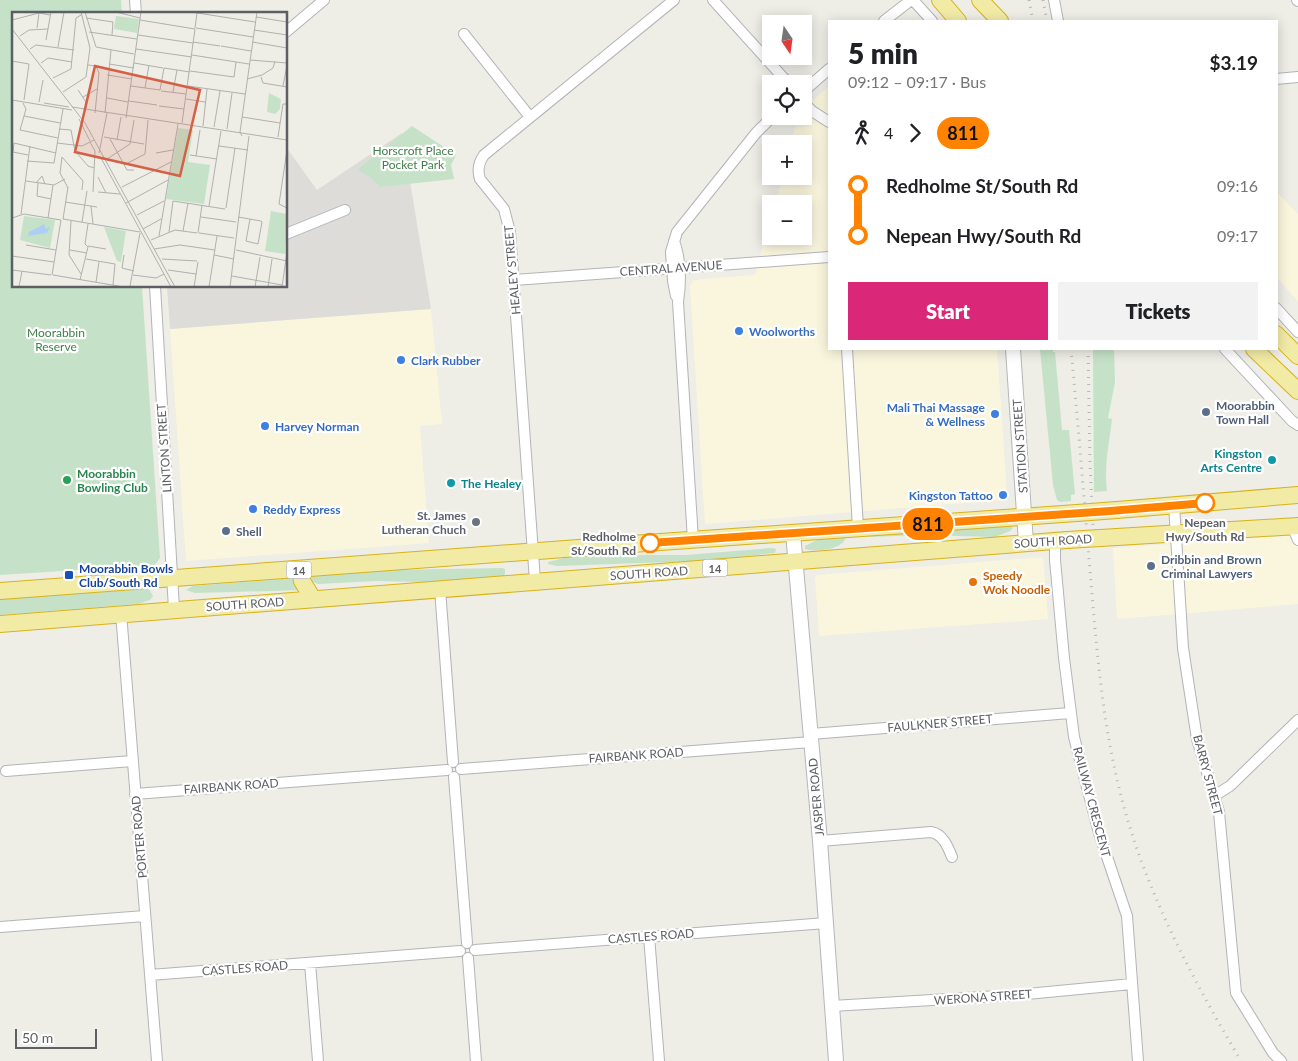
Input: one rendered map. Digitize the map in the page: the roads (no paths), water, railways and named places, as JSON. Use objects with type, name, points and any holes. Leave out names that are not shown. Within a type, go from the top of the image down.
[{"type":"highway","points":[[940,0],[957,20]]},
{"type":"highway","points":[[980,0],[993,19]]},
{"type":"highway","points":[[1278,336],[1298,356]]},
{"type":"highway","points":[[1255,350],[1298,391]]},
{"type":"highway","name":"SOUTH ROAD","points":[[0,591],[300,570],[532,551],[1025,517],[1298,494]]},
{"type":"highway","points":[[1268,498],[1298,501]]},
{"type":"highway","name":"SOUTH ROAD","points":[[0,624],[1026,543],[1176,533],[1296,531]]},
{"type":"highway","points":[[300,570],[302,581],[313,599]]},
{"type":"main road","name":"STATION STREET","points":[[1013,350],[1026,543]]},
{"type":"main road","name":"JASPER ROAD","points":[[793,533],[820,841],[836,1061]]},
{"type":"street","points":[[288,30],[324,0]]},
{"type":"street","name":"HEALEY STREET","points":[[535,581],[510,232],[504,209],[480,179],[480,161],[484,155],[674,0]]},
{"type":"street","points":[[713,0],[781,75]]},
{"type":"street","points":[[885,20],[912,0],[931,20]]},
{"type":"street","points":[[1054,0],[1058,20]]},
{"type":"street","points":[[464,34],[530,117]]},
{"type":"street","points":[[812,84],[828,70]]},
{"type":"street","points":[[1278,79],[1298,77]]},
{"type":"street","points":[[812,111],[828,121]]},
{"type":"street","points":[[693,540],[678,302],[680,290],[676,268],[678,252],[674,241],[680,227],[764,125]]},
{"type":"street","points":[[288,233],[345,210]]},
{"type":"street","name":"CENTRAL AVENUE","points":[[514,280],[828,258]]},
{"type":"street","name":"LINTON STREET","points":[[155,288],[174,609]]},
{"type":"street","points":[[1278,310],[1298,332]]},
{"type":"street","points":[[847,350],[858,528]]},
{"type":"street","points":[[1226,350],[1292,421],[1298,425]]},
{"type":"street","name":"BARRY STREET","points":[[1174,505],[1183,648],[1197,739],[1219,812],[1236,992],[1273,1053],[1281,1061]]},
{"type":"street","name":"RAILWAY CRESCENT","points":[[1061,541],[1055,560],[1070,713],[1096,824],[1126,909],[1138,1061]]},
{"type":"street","points":[[440,589],[476,1061]]},
{"type":"street","name":"PORTER ROAD","points":[[121,614],[157,1061]]},
{"type":"street","name":"FAULKNER STREET","points":[[811,738],[1070,713]]},
{"type":"street","points":[[1214,796],[1230,786],[1298,720]]},
{"type":"street","name":"FAIRBANK ROAD","points":[[135,794],[811,738]]},
{"type":"street","points":[[6,771],[132,761]]},
{"type":"street","points":[[820,841],[932,832],[936,833],[943,840],[952,857]]},
{"type":"street","points":[[0,928],[145,916]]},
{"type":"street","name":"CASTLES ROAD","points":[[150,975],[826,922]]},
{"type":"street","points":[[649,936],[659,1061]]},
{"type":"street","points":[[310,963],[318,1061]]},
{"type":"street","name":"WERONA STREET","points":[[832,1006],[1023,995],[1132,984]]},
{"type":"railway","points":[[1029,0],[1033,20]]},
{"type":"railway","points":[[1043,0],[1047,20]]},
{"type":"railway","points":[[1071,350],[1098,663],[1106,724],[1118,784],[1136,847],[1161,910],[1191,972],[1241,1061]]},
{"type":"railway","points":[[1088,350],[1093,526]]},
{"type":"place","name":"Woolworths","points":[[739,331]]},
{"type":"place","name":"Clark Rubber","points":[[401,360]]},
{"type":"place","name":"Moorabbin Town Hall","points":[[1206,412]]},
{"type":"place","name":"Mali Thai Massage & Wellness","points":[[995,414]]},
{"type":"place","name":"Harvey Norman","points":[[265,426]]},
{"type":"place","name":"Kingston Arts Centre","points":[[1272,460]]},
{"type":"place","name":"Moorabbin Bowling Club","points":[[67,480]]},
{"type":"place","name":"The Healey","points":[[451,483]]},
{"type":"place","name":"Kingston Tattoo","points":[[1003,495]]},
{"type":"place","name":"Nepean Hwy/South Rd","points":[[1205,503]]},
{"type":"place","name":"Reddy Express","points":[[253,509]]},
{"type":"place","name":"St. James Lutheran Chuch","points":[[476,522]]},
{"type":"place","name":"Shell","points":[[226,531]]},
{"type":"place","name":"Redholme St/South Rd","points":[[650,543]]},
{"type":"place","name":"Dribbin and Brown Criminal Lawyers","points":[[1151,566]]},
{"type":"place","name":"Moorabbin Bowls Club/South Rd","points":[[69,575]]},
{"type":"place","name":"Speedy Wok Noodle","points":[[973,582]]},
{"type":"park label","name":"Horscroft Place Pocket Park","points":[[413,157]]},
{"type":"park label","name":"Moorabbin Reserve","points":[[56,339]]}]
